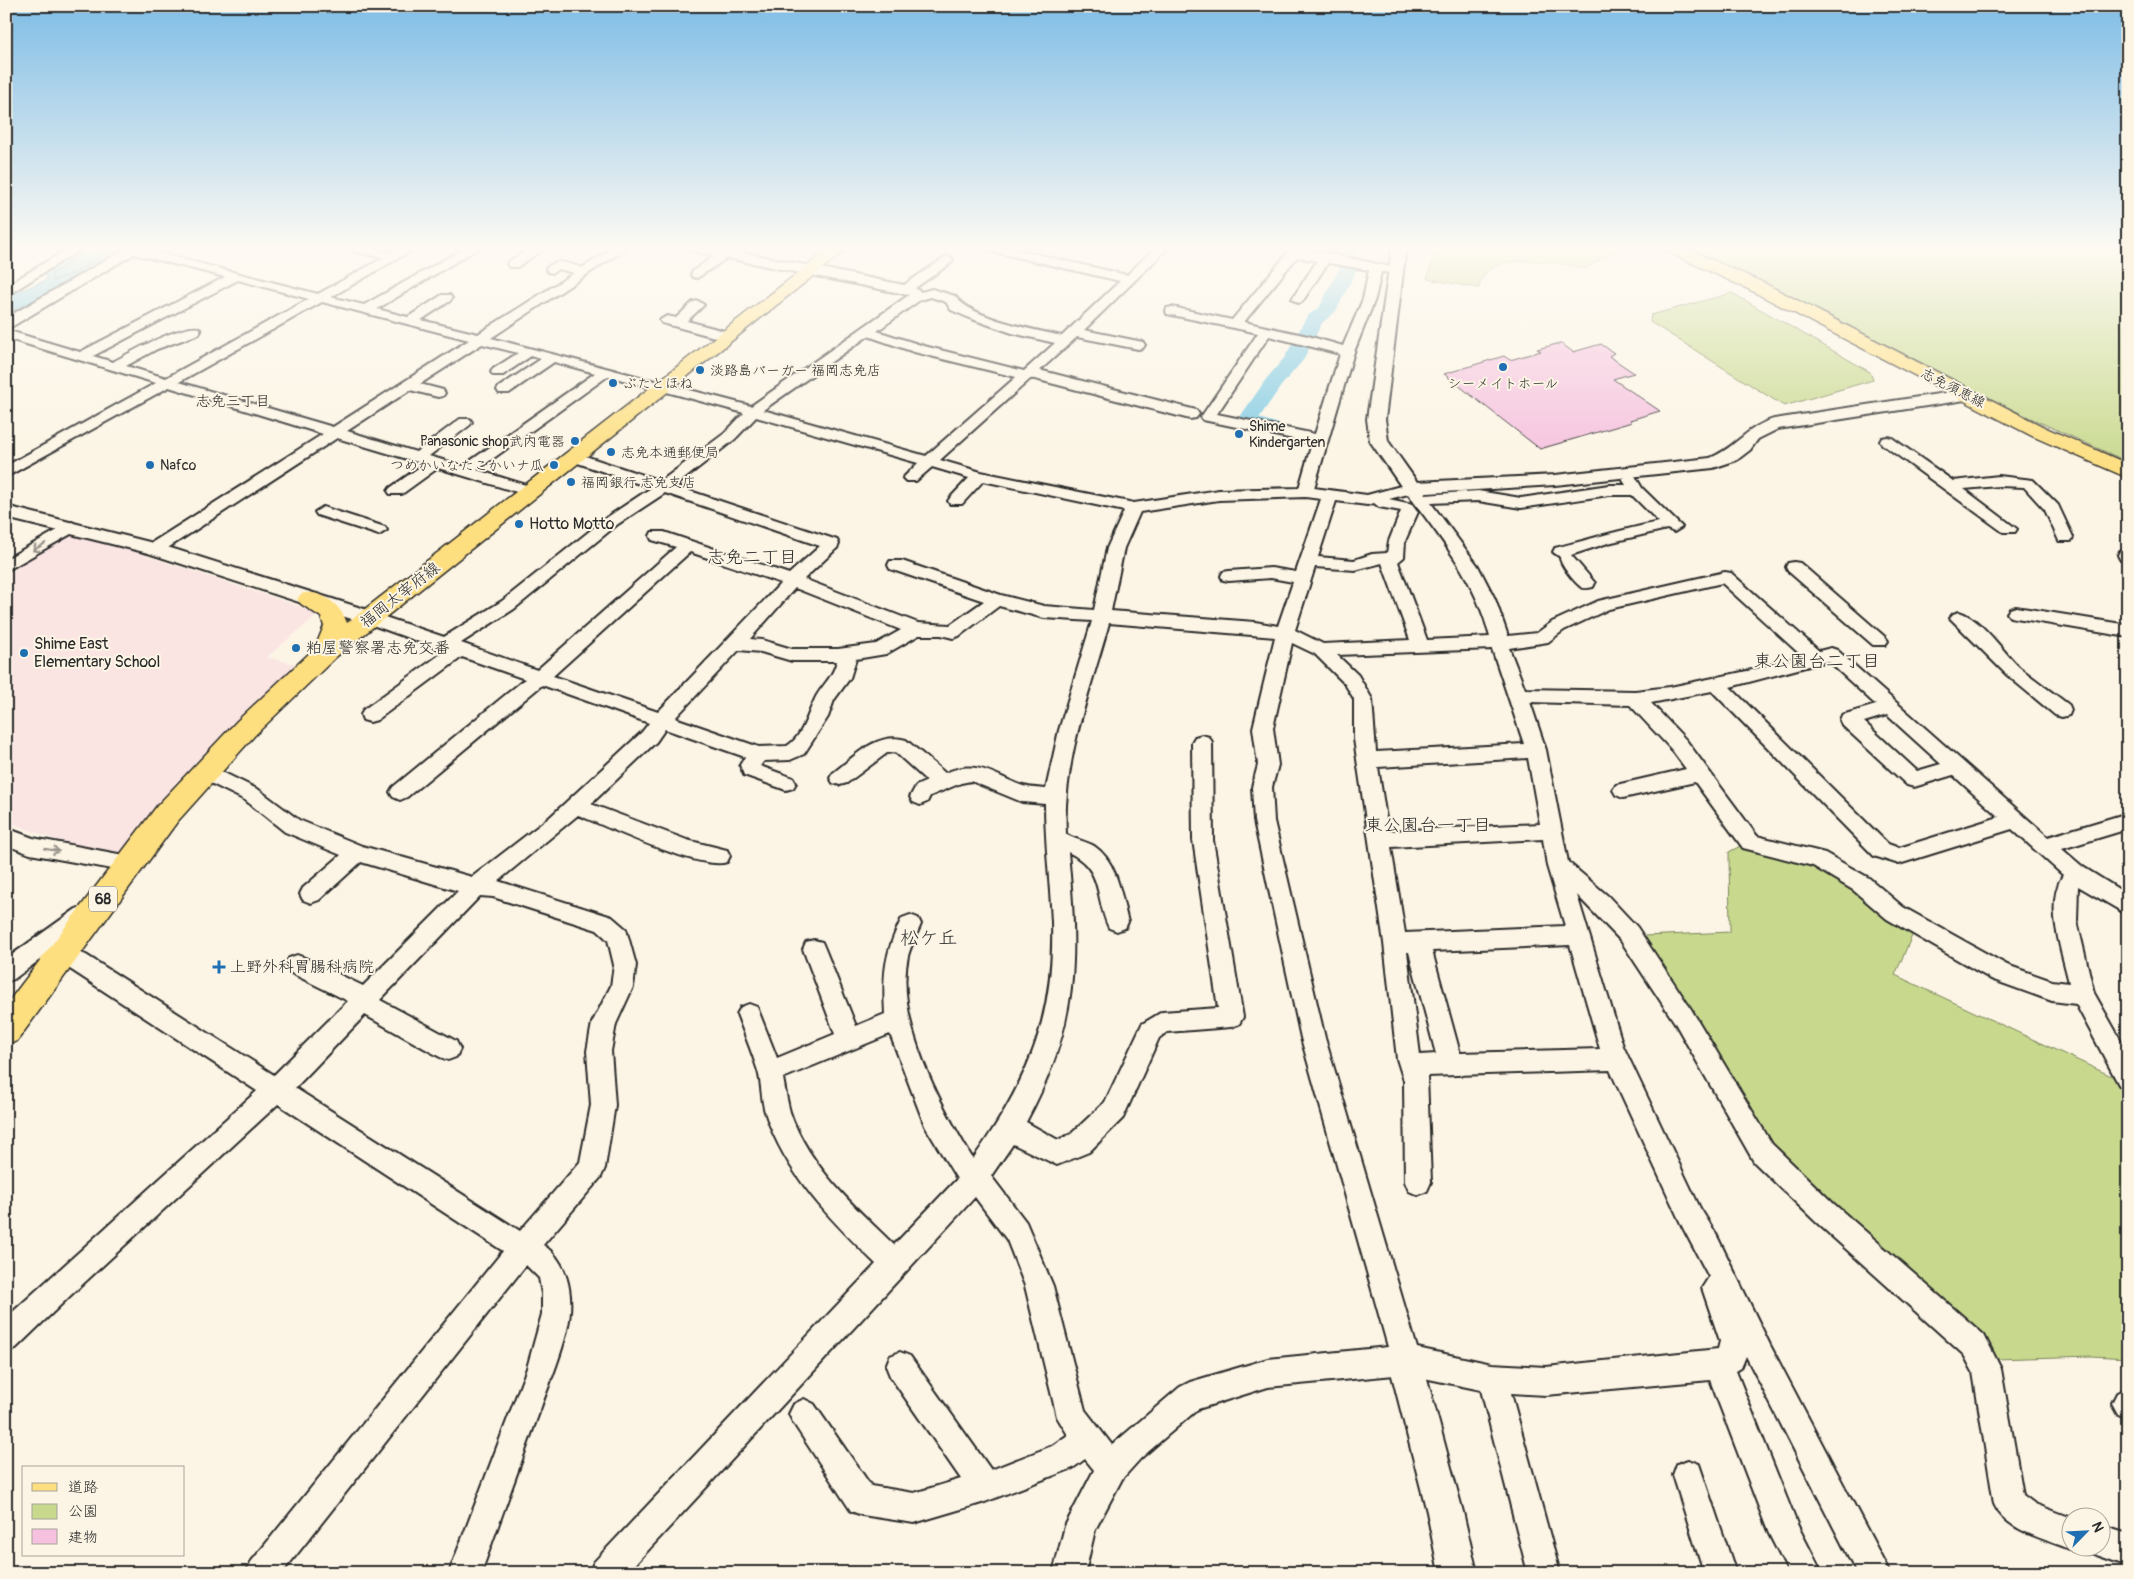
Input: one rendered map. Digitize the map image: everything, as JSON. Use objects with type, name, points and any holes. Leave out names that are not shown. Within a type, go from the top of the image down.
[{"type":"main road","name":"福岡太宰府線","points":[[6,1031],[167,814],[246,728],[328,650],[745,322]]},
{"type":"main road","name":"志免須恵線","points":[[1824,322],[2039,432],[2128,472]]},
{"type":"main road","points":[[309,599],[332,613],[336,626],[327,647],[328,650]]},
{"type":"street","points":[[80,357],[148,322]]},
{"type":"street","points":[[6,472],[278,322]]},
{"type":"street","points":[[413,322],[664,386],[752,413],[864,441],[979,476],[1134,508],[1219,495],[1305,492],[1329,497],[1367,500],[1379,499],[1412,488],[1556,480],[1713,463],[1731,456],[1744,446],[1752,435],[1774,424],[1965,395]]},
{"type":"street","points":[[154,549],[506,322]]},
{"type":"street","points":[[682,322],[678,326],[727,336]]},
{"type":"street","points":[[370,715],[452,647],[508,605],[612,521],[662,488],[730,436],[752,413],[876,322]]},
{"type":"street","points":[[994,322],[1017,330],[1138,345]]},
{"type":"street","points":[[911,478],[1084,322]]},
{"type":"street","points":[[1220,322],[1308,340],[1347,352]]},
{"type":"street","points":[[1235,325],[1238,322]]},
{"type":"street","points":[[1305,492],[1347,352],[1360,322]]},
{"type":"street","points":[[1388,322],[1376,419],[1379,441],[1470,566],[1486,600],[1536,750],[1558,866],[1611,1047],[1691,1217],[1706,1240],[1760,1356],[1874,1573]]},
{"type":"street","points":[[113,366],[152,346],[194,331]]},
{"type":"street","points":[[865,331],[919,349],[1025,375],[1036,374],[1190,414]]},
{"type":"street","points":[[1266,331],[1208,417],[1320,440]]},
{"type":"street","points":[[6,334],[333,434],[530,491]]},
{"type":"street","points":[[498,372],[528,352]]},
{"type":"street","points":[[504,390],[551,358]]},
{"type":"street","points":[[464,472],[605,372]]},
{"type":"street","points":[[408,384],[438,393]]},
{"type":"street","points":[[417,458],[466,422]]},
{"type":"street","points":[[1887,441],[2009,529]]},
{"type":"street","points":[[6,1338],[63,1283],[276,1090],[366,1001],[475,887],[575,806],[649,738],[661,720],[776,601],[792,581],[831,544],[574,457]]},
{"type":"street","points":[[396,491],[435,463]]},
{"type":"street","points":[[1586,583],[1564,556],[1603,539],[1672,526],[1636,490],[1626,473]]},
{"type":"street","points":[[956,501],[979,476]]},
{"type":"street","points":[[1949,486],[1999,481],[2028,483],[2052,508],[2065,537]]},
{"type":"street","points":[[1430,498],[1478,496],[1523,506],[1599,491],[1636,490]]},
{"type":"street","points":[[1329,497],[1285,633],[1263,728],[1268,766],[1262,786],[1264,821],[1313,1038],[1397,1323],[1445,1512],[1458,1573]]},
{"type":"street","points":[[1309,561],[1354,564],[1396,557],[1394,552],[1395,544],[1410,512],[1406,507],[1385,504],[1379,499]]},
{"type":"street","points":[[605,1573],[976,1177],[1012,1126],[1046,1058],[1060,1007],[1064,942],[1056,841],[1055,797],[1058,775],[1071,720],[1101,618],[1114,549],[1123,524],[1134,508]]},
{"type":"street","points":[[6,512],[154,549],[370,618],[758,754],[790,753],[797,749],[819,717],[824,698],[841,678],[848,654]]},
{"type":"street","points":[[323,512],[379,530]]},
{"type":"street","points":[[6,566],[72,527]]},
{"type":"street","points":[[658,536],[792,581],[916,629],[942,629],[953,632],[995,599]]},
{"type":"street","points":[[400,792],[538,677],[688,546]]},
{"type":"street","points":[[1388,558],[1421,647]]},
{"type":"street","points":[[896,565],[995,599],[1044,612],[1101,618],[1255,628],[1285,633],[1321,650],[1352,680],[1363,699],[1367,760],[1379,840],[1406,943],[1451,1064]]},
{"type":"street","points":[[1794,567],[1879,641]]},
{"type":"street","points":[[1229,576],[1271,573],[1303,578]]},
{"type":"street","points":[[1321,650],[1499,643],[1542,638],[1558,626],[1603,603],[1725,577],[1816,659]]},
{"type":"street","points":[[2016,613],[2128,631]]},
{"type":"street","points":[[1959,618],[1978,634],[2012,671],[2062,710]]},
{"type":"street","points":[[735,644],[762,646],[792,654],[848,654],[880,650],[916,629]]},
{"type":"street","points":[[1518,695],[1576,698],[1635,698],[1670,694],[1752,676],[1831,654],[2075,873],[2128,906]]},
{"type":"street","points":[[1715,683],[1881,850],[1899,856],[2015,820]]},
{"type":"street","points":[[1635,698],[1679,745],[1750,842],[1782,852],[1818,859],[1861,884],[1894,913],[1999,972],[2052,991],[2083,995]]},
{"type":"street","points":[[1890,707],[1849,720],[1914,780],[1956,766]]},
{"type":"street","points":[[1012,1126],[1021,1135],[1057,1153],[1080,1143],[1114,1110],[1150,1031],[1162,1022],[1231,1017],[1204,840],[1202,742]]},
{"type":"street","points":[[840,778],[883,746],[899,745],[942,783]]},
{"type":"street","points":[[1367,760],[1536,750]]},
{"type":"street","points":[[758,754],[750,765],[752,770],[786,783]]},
{"type":"street","points":[[205,772],[252,795],[292,826],[357,853],[475,887],[493,888],[604,923],[618,936],[625,965],[622,987],[604,1023],[599,1051],[603,1105],[592,1168],[521,1247],[262,1573]]},
{"type":"street","points":[[920,797],[923,791],[958,776],[971,774],[982,776],[1022,794],[1055,797]]},
{"type":"street","points":[[1623,790],[1700,774]]},
{"type":"street","points":[[575,806],[684,848],[720,856]]},
{"type":"street","points":[[2044,846],[2128,821]]},
{"type":"street","points":[[1379,840],[1551,831]]},
{"type":"street","points":[[6,836],[30,846],[129,864]]},
{"type":"street","points":[[1056,841],[1075,845],[1093,856],[1103,868],[1117,922]]},
{"type":"street","points":[[311,894],[357,853]]},
{"type":"street","points":[[1558,866],[1600,902],[1629,934],[1683,1016],[1763,1153],[1825,1213],[1974,1344],[1987,1369],[2009,1504],[2025,1514],[2062,1530]]},
{"type":"street","points":[[2075,873],[2067,886],[2066,922],[2083,995],[2128,1077]]},
{"type":"street","points":[[6,972],[98,905]]},
{"type":"street","points":[[910,924],[897,956],[895,986],[897,1020],[934,1118],[965,1169],[976,1177],[1017,1231],[1039,1286],[1072,1417],[1090,1438],[1111,1468]]},
{"type":"street","points":[[1406,943],[1579,934]]},
{"type":"street","points":[[1406,943],[1411,1066],[1416,1081],[1418,1182]]},
{"type":"street","points":[[814,949],[849,1040]]},
{"type":"street","points":[[62,955],[78,962],[540,1259],[551,1271],[556,1294],[556,1314],[541,1368],[464,1573]]},
{"type":"street","points":[[297,965],[366,1001],[448,1049]]},
{"type":"street","points":[[749,1014],[770,1072],[778,1113],[796,1155],[843,1214],[895,1264]]},
{"type":"street","points":[[770,1072],[897,1020]]},
{"type":"street","points":[[1411,1066],[1617,1058]]},
{"type":"street","points":[[1069,1573],[1080,1526],[1111,1468],[1130,1447],[1190,1397],[1268,1373],[1405,1360],[1492,1378],[1546,1381],[1719,1365],[1731,1358],[1734,1341],[1708,1267],[1706,1240]]},
{"type":"street","points":[[1719,1365],[1785,1534],[1806,1573]]},
{"type":"street","points":[[900,1366],[985,1487]]},
{"type":"street","points":[[1492,1378],[1544,1573]]},
{"type":"street","points":[[804,1414],[862,1500],[914,1508],[985,1487],[1062,1457],[1090,1438]]},
{"type":"street","points":[[1688,1475],[1720,1573]]},
{"type":"street","points":[[2112,1545],[2128,1550]]},
{"type":"shaded area","points":[[71,531],[320,613],[267,657],[295,664],[295,672],[223,734],[178,782],[118,855],[69,845],[6,821],[6,572]]},
{"type":"green space","points":[[1650,322],[1782,322],[1870,372],[1873,380],[1784,406]]},
{"type":"green space","points":[[1834,322],[2128,322],[2128,462],[1993,401]]},
{"type":"green space","points":[[1744,844],[1817,862],[1914,931],[1895,975],[2122,1081],[2128,1092],[2128,1358],[2091,1356],[1995,1359],[1802,1181],[1753,1124],[1644,936],[1730,932],[1729,852]]},
{"type":"building","points":[[1562,344],[1573,352],[1601,344],[1614,353],[1609,356],[1634,373],[1613,379],[1660,411],[1630,420],[1632,422],[1540,449],[1444,374],[1504,356],[1510,360],[1541,351],[1537,349]]},
{"type":"waterway","points":[[1282,431],[1247,421],[1274,382],[1294,359],[1313,322]]},
{"type":"place","name":"シーメイトホール","points":[[1503,367]]},
{"type":"place","name":"淡路島バーガー 福岡志免店","points":[[700,370]]},
{"type":"place","name":"ぶたとほね","points":[[613,383]]},
{"type":"place","name":"Shime Kindergarten","points":[[1239,434]]},
{"type":"place","name":"Panasonic shop武内電器","points":[[575,441]]},
{"type":"place","name":"志免本通郵便局","points":[[611,452]]},
{"type":"place","name":"Nafco","points":[[150,465]]},
{"type":"place","name":"つめかいなたこかいナ瓜","points":[[554,465]]},
{"type":"place","name":"福岡銀行 志免支店","points":[[571,482]]},
{"type":"place","name":"Hotto Motto","points":[[519,524]]},
{"type":"place","name":"粕屋警察署志免交番","points":[[296,648]]},
{"type":"place","name":"Shime East Elementary School","points":[[24,653]]},
{"type":"place","name":"上野外科胃腸科病院","points":[[219,967]]},
{"type":"district","name":"志免三丁目","points":[[233,401]]},
{"type":"district","name":"志免二丁目","points":[[752,557]]},
{"type":"district","name":"東公園台二丁目","points":[[1817,661]]},
{"type":"district","name":"東公園台一丁目","points":[[1428,825]]},
{"type":"district","name":"松ケ丘","points":[[929,938]]}]
